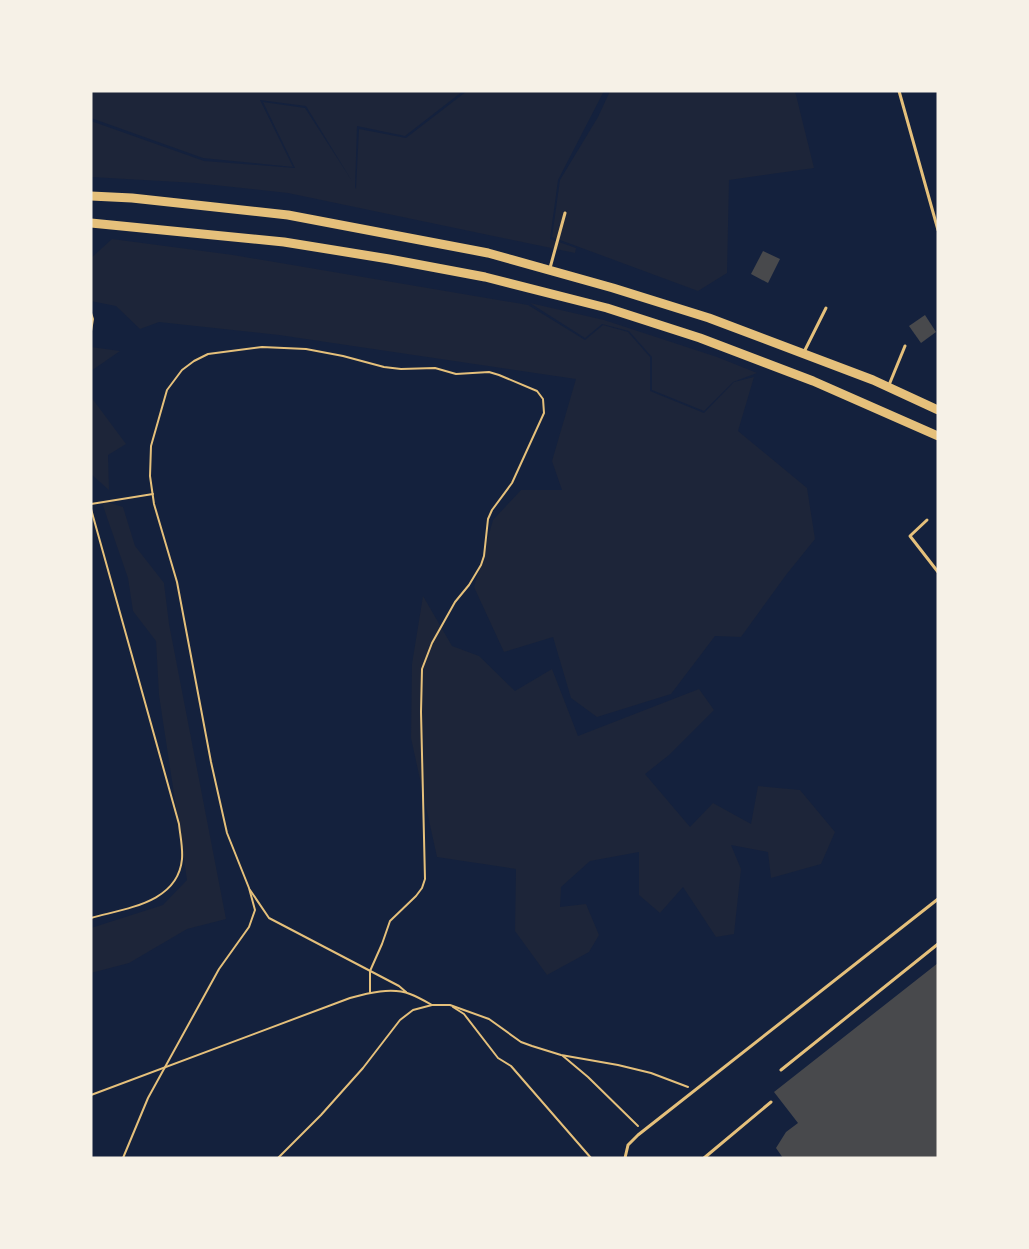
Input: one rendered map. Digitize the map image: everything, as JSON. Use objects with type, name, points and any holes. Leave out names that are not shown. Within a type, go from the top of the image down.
[{"type":"main road","points":[[91,196],[132,198],[288,215],[488,252],[709,318],[888,387],[938,410]]},
{"type":"main road","points":[[91,223],[284,242],[485,277],[607,308],[700,338],[814,381],[938,436]]},
{"type":"lane","points":[[899,91],[938,230]]},
{"type":"lane","points":[[549,270],[566,214]]},
{"type":"lane","points":[[803,354],[826,308]]},
{"type":"lane","points":[[888,387],[905,346]]},
{"type":"lane","points":[[927,520],[910,536],[938,572]]},
{"type":"lane","points":[[625,1158],[628,1145],[643,1132],[938,899]]},
{"type":"lane","points":[[781,1070],[938,944]]},
{"type":"lane","points":[[704,1158],[770,1102]]},
{"type":"path","points":[[91,313],[93,319],[91,331]]},
{"type":"path","points":[[123,1158],[148,1098],[219,969],[249,927],[255,910],[249,888],[227,833],[210,762],[177,582],[154,504],[150,476],[151,446],[168,390],[182,370],[208,354],[262,347],[306,348],[384,367],[401,369],[435,368],[456,374],[488,372],[536,391],[543,399],[544,413],[512,482],[492,510],[488,519],[484,556],[481,565],[469,585],[455,602],[432,643],[422,669],[421,712],[425,879],[422,888],[416,896],[390,921],[370,971],[370,992]]},
{"type":"path","points":[[91,504],[153,494]]},
{"type":"path","points":[[91,509],[179,824],[182,857],[176,879],[169,889],[160,896],[146,903],[91,918]]},
{"type":"path","points":[[249,888],[269,918],[432,1005]]},
{"type":"path","points":[[91,1095],[350,998],[370,992],[408,993]]},
{"type":"path","points":[[278,1158],[321,1116],[351,1082],[400,1020],[413,1010],[432,1005],[450,1005],[489,1019],[521,1042],[561,1055],[651,1073],[696,1090]]},
{"type":"path","points":[[450,1005],[464,1014],[498,1058],[511,1066],[591,1158]]},
{"type":"path","points":[[561,1055],[588,1078],[643,1132]]},
{"type":"shaded area","points":[[91,91],[463,91],[405,136],[357,126],[356,189],[359,129],[406,138],[467,91],[604,91],[558,180],[550,239],[576,248],[575,253],[288,193],[196,183],[91,177],[91,121],[204,161],[295,168],[263,102],[305,108],[352,181],[306,106],[260,100],[293,167],[203,158],[91,118]]},
{"type":"shaded area","points":[[610,91],[795,91],[814,168],[729,180],[727,273],[698,291],[552,237],[560,180],[598,117]]},
{"type":"shaded area","points":[[112,239],[233,255],[528,305],[585,340],[603,325],[628,332],[650,357],[650,391],[704,413],[734,382],[754,377],[738,431],[807,488],[815,539],[741,637],[715,636],[671,694],[597,717],[571,698],[553,637],[504,652],[474,587],[493,520],[521,490],[562,490],[552,461],[576,379],[279,335],[159,322],[140,329],[116,306],[91,301],[91,258]]},
{"type":"shaded area","points":[[530,303],[604,320],[717,357],[757,373],[733,382],[704,411],[652,390],[652,357],[629,331],[602,324],[585,338]]},
{"type":"shaded area","points":[[91,347],[120,351],[91,371]]},
{"type":"shaded area","points":[[91,397],[126,444],[108,455],[109,490],[91,474]]},
{"type":"shaded area","points":[[101,500],[123,507],[135,546],[164,583],[169,624],[226,919],[187,929],[129,963],[91,973],[91,928],[163,905],[187,880],[159,695],[156,641],[133,611],[128,578]]},
{"type":"shaded area","points":[[423,596],[452,646],[479,656],[515,691],[552,669],[578,736],[699,689],[714,710],[669,755],[645,774],[690,827],[713,803],[751,824],[758,786],[800,790],[835,832],[821,864],[771,878],[768,852],[731,845],[741,869],[734,934],[716,937],[683,887],[660,913],[639,895],[639,852],[590,861],[561,887],[560,907],[586,904],[599,935],[589,952],[547,975],[515,931],[516,869],[437,857],[411,738],[412,664]]},
{"type":"building","points":[[763,251],[780,259],[768,283],[751,274]]},
{"type":"building","points":[[925,315],[936,332],[921,343],[909,326]]},
{"type":"building","points":[[938,963],[938,1158],[783,1158],[776,1148],[786,1132],[798,1123],[774,1092]]}]
